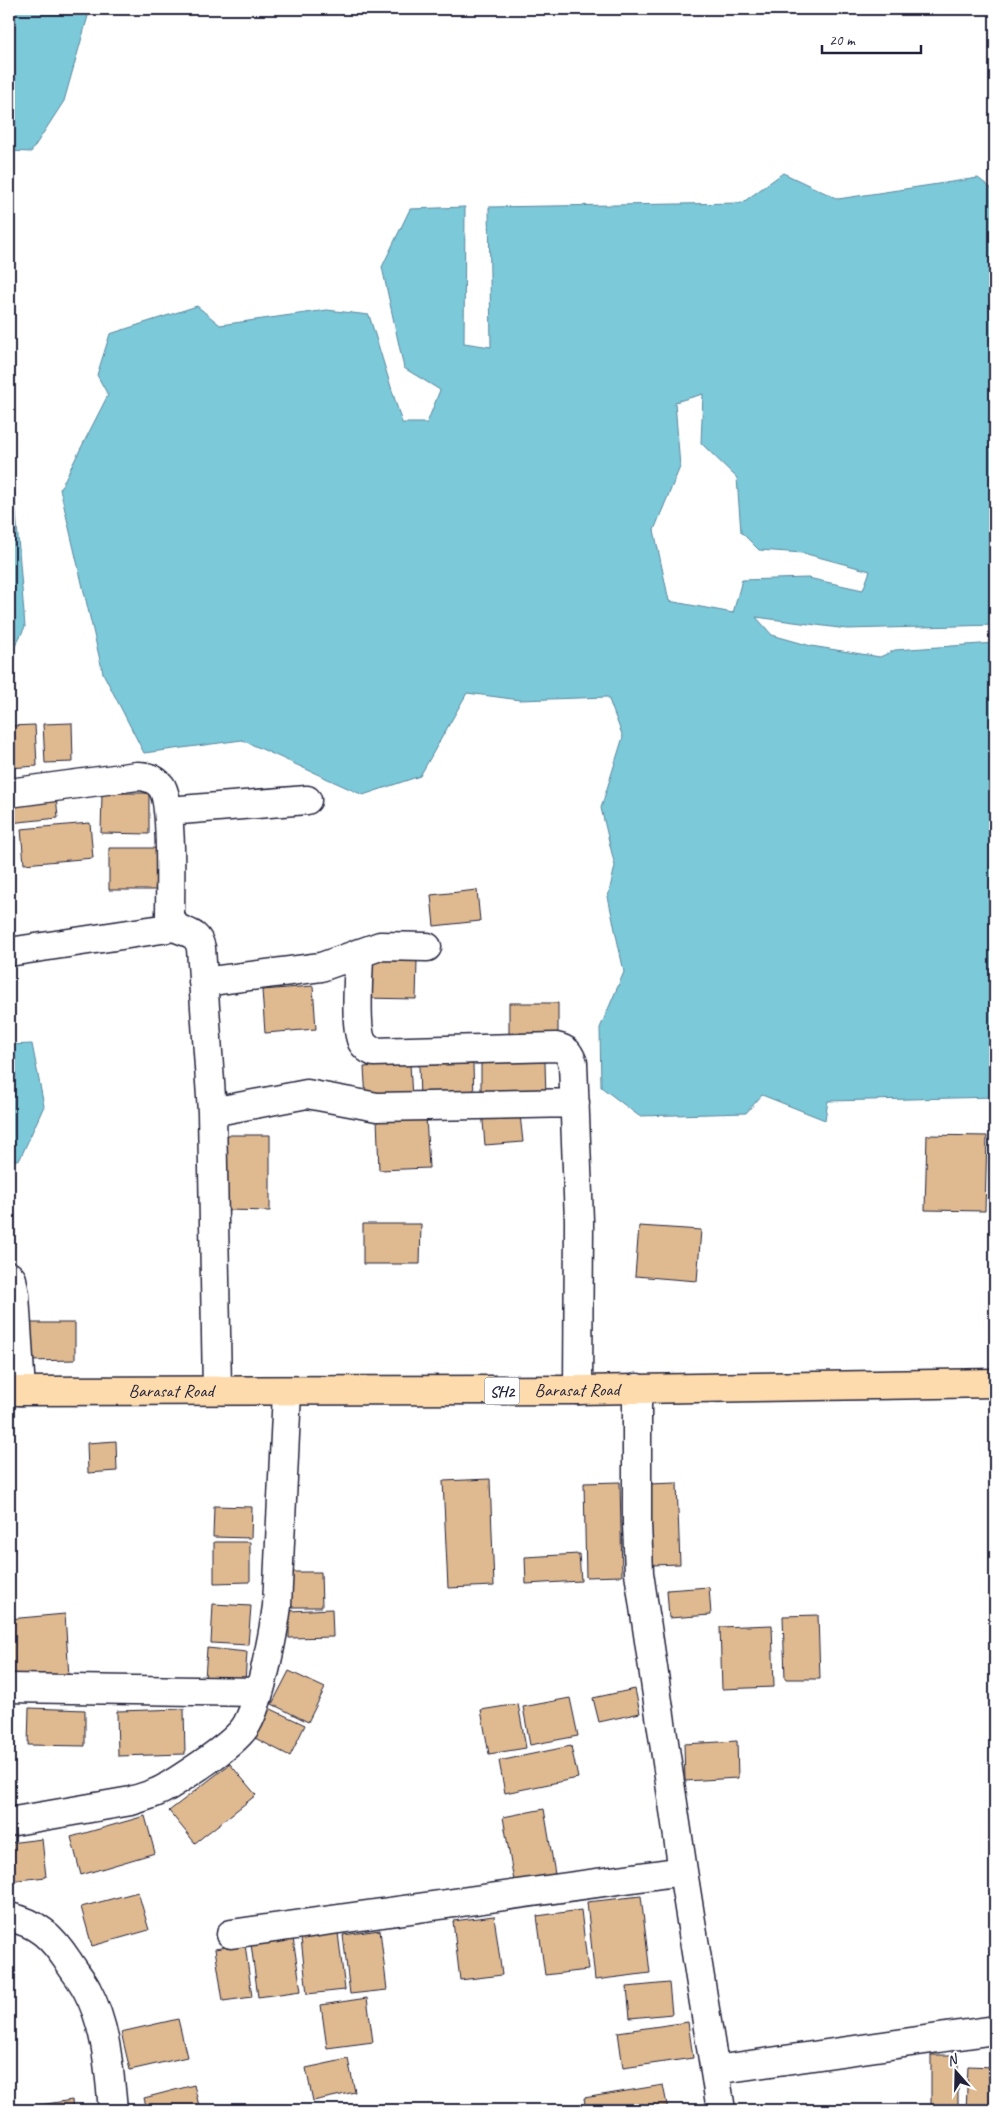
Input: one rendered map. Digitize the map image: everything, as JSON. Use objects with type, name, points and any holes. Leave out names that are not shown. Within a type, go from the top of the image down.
[{"type":"main road","name":"Barasat Road","points":[[15,1391],[217,1389],[287,1392],[578,1390],[995,1383]]},
{"type":"street","points":[[9,793],[145,776],[155,781],[162,787],[168,811],[170,916],[175,928]]},
{"type":"street","points":[[168,811],[307,800]]},
{"type":"street","points":[[9,952],[175,928],[194,934],[199,940],[212,1112],[217,1389]]},
{"type":"street","points":[[203,982],[321,967],[380,946],[426,947]]},
{"type":"street","points":[[360,953],[359,1030],[362,1042],[368,1049],[374,1052],[565,1049],[570,1053],[573,1063],[579,1221],[578,1390]]},
{"type":"street","points":[[212,1112],[307,1094],[377,1107],[575,1103]]},
{"type":"street","points":[[9,1276],[12,1279],[15,1295],[15,1391]]},
{"type":"street","points":[[637,1388],[639,1574],[721,2110]]},
{"type":"street","points":[[9,1822],[131,1801],[166,1788],[236,1738],[247,1725],[258,1692],[274,1630],[277,1606],[287,1392]]},
{"type":"street","points":[[9,1688],[258,1692]]},
{"type":"street","points":[[231,1934],[683,1871]]},
{"type":"street","points":[[9,1917],[26,1920],[41,1928],[54,1941],[87,1990],[101,2027],[108,2058],[113,2110]]},
{"type":"street","points":[[715,2070],[995,2030]]},
{"type":"water","points":[[9,9],[90,9],[64,101],[31,152],[9,151]]},
{"type":"water","points":[[783,173],[838,199],[978,178],[995,191],[995,625],[847,629],[756,617],[772,635],[811,646],[880,657],[895,650],[995,643],[995,1097],[828,1101],[825,1120],[762,1095],[746,1113],[639,1116],[601,1087],[600,1028],[624,972],[608,897],[615,866],[601,808],[623,737],[608,697],[520,700],[467,693],[420,776],[363,795],[242,740],[144,753],[103,673],[60,489],[108,395],[97,375],[110,334],[197,306],[220,325],[327,310],[369,315],[402,423],[427,423],[440,390],[404,368],[382,267],[410,209],[465,207],[464,343],[491,347],[489,207],[742,203]],"holes":[[[703,394],[701,443],[737,478],[741,532],[759,550],[803,553],[870,571],[863,590],[808,578],[742,580],[733,613],[669,601],[654,530],[680,467],[675,402]]]},
{"type":"water","points":[[9,422],[25,627],[13,650],[9,650]]},
{"type":"water","points":[[32,1044],[44,1106],[20,1159],[9,1162],[9,1045]]},
{"type":"building","points":[[72,723],[73,762],[45,763],[43,724]]},
{"type":"building","points":[[35,725],[37,766],[9,768],[9,726]]},
{"type":"building","points":[[102,793],[149,793],[149,834],[101,833]]},
{"type":"building","points":[[56,794],[58,818],[9,823],[9,799]]},
{"type":"building","points":[[90,823],[93,858],[24,864],[21,829]]},
{"type":"building","points":[[109,848],[156,848],[156,890],[109,890]]},
{"type":"building","points":[[477,890],[480,921],[434,926],[431,895]]},
{"type":"building","points":[[365,958],[417,960],[416,999],[363,998]]},
{"type":"building","points":[[313,986],[316,1029],[265,1033],[262,990]]},
{"type":"building","points":[[509,1003],[558,1003],[558,1037],[509,1037]]},
{"type":"building","points":[[545,1062],[546,1099],[481,1100],[481,1063]]},
{"type":"building","points":[[410,1064],[412,1098],[366,1100],[364,1067]]},
{"type":"building","points":[[473,1064],[474,1100],[420,1101],[419,1065]]},
{"type":"building","points":[[519,1106],[523,1142],[485,1145],[482,1110]]},
{"type":"building","points":[[426,1117],[429,1168],[379,1170],[377,1119]]},
{"type":"building","points":[[226,1135],[270,1135],[270,1211],[226,1210]]},
{"type":"building","points":[[927,1135],[987,1136],[985,1211],[925,1210]]},
{"type":"building","points":[[363,1224],[421,1224],[420,1264],[363,1264]]},
{"type":"building","points":[[639,1226],[701,1230],[697,1281],[635,1276]]},
{"type":"building","points":[[29,1323],[75,1323],[75,1360],[29,1361]]},
{"type":"building","points":[[9,1433],[11,1433],[9,1475]]},
{"type":"building","points":[[116,1441],[117,1471],[88,1473],[87,1443]]},
{"type":"building","points":[[490,1479],[494,1586],[448,1588],[443,1481]]},
{"type":"building","points":[[620,1482],[622,1576],[586,1577],[584,1483]]},
{"type":"building","points":[[677,1483],[680,1564],[651,1565],[648,1484]]},
{"type":"building","points":[[214,1506],[252,1507],[251,1538],[213,1537]]},
{"type":"building","points":[[214,1542],[250,1542],[250,1582],[214,1583]]},
{"type":"building","points":[[579,1554],[581,1581],[526,1584],[525,1557]]},
{"type":"building","points":[[288,1572],[321,1572],[322,1607],[289,1607]]},
{"type":"building","points":[[709,1587],[711,1615],[669,1618],[667,1590]]},
{"type":"building","points":[[213,1604],[251,1606],[248,1645],[211,1643]]},
{"type":"building","points":[[332,1609],[333,1637],[289,1638],[289,1611]]},
{"type":"building","points":[[65,1614],[69,1677],[12,1682],[9,1619]]},
{"type":"building","points":[[818,1615],[820,1679],[785,1679],[783,1616]]},
{"type":"building","points":[[772,1625],[774,1687],[722,1689],[720,1627]]},
{"type":"building","points":[[207,1648],[247,1652],[245,1682],[205,1679]]},
{"type":"building","points":[[289,1671],[325,1688],[308,1722],[272,1704]]},
{"type":"building","points":[[635,1689],[640,1713],[599,1722],[593,1698]]},
{"type":"building","points":[[570,1698],[578,1736],[530,1745],[523,1707]]},
{"type":"building","points":[[518,1704],[526,1748],[489,1754],[481,1710]]},
{"type":"building","points":[[29,1708],[85,1710],[85,1746],[28,1745]]},
{"type":"building","points":[[269,1708],[305,1725],[290,1756],[255,1738]]},
{"type":"building","points":[[184,1709],[185,1754],[118,1756],[117,1711]]},
{"type":"building","points":[[737,1741],[738,1778],[685,1781],[684,1744]]},
{"type":"building","points":[[571,1746],[578,1778],[505,1793],[499,1761]]},
{"type":"building","points":[[230,1764],[256,1795],[195,1843],[169,1811]]},
{"type":"building","points":[[544,1809],[555,1874],[514,1881],[503,1817]]},
{"type":"building","points":[[145,1816],[155,1853],[81,1875],[71,1837]]},
{"type":"building","points":[[42,1839],[46,1877],[9,1881],[9,1843]]},
{"type":"building","points":[[138,1892],[149,1930],[92,1946],[81,1907]]},
{"type":"building","points":[[641,1896],[650,1973],[595,1980],[587,1902]]},
{"type":"building","points":[[581,1910],[588,1970],[545,1975],[537,1916]]},
{"type":"building","points":[[494,1916],[502,1975],[460,1980],[453,1921]]},
{"type":"building","points":[[380,1930],[387,1990],[350,1994],[343,1935]]},
{"type":"building","points":[[338,1933],[345,1990],[307,1994],[301,1938]]},
{"type":"building","points":[[293,1938],[301,1991],[258,1997],[251,1944]]},
{"type":"building","points":[[245,1944],[252,1997],[223,2001],[215,1949]]},
{"type":"building","points":[[669,1983],[672,2014],[630,2018],[627,1987]]},
{"type":"building","points":[[367,1998],[373,2042],[327,2048],[321,2005]]},
{"type":"building","points":[[178,2019],[187,2057],[130,2070],[121,2032]]},
{"type":"building","points":[[688,2022],[693,2058],[623,2068],[618,2032]]},
{"type":"building","points":[[931,2055],[958,2055],[958,2110],[931,2110]]},
{"type":"building","points":[[348,2059],[355,2092],[313,2101],[306,2068]]},
{"type":"building","points":[[968,2066],[995,2067],[995,2110],[966,2110]]},
{"type":"building","points":[[194,2085],[200,2110],[147,2110],[144,2098]]},
{"type":"building","points":[[663,2085],[668,2110],[586,2110],[584,2098]]},
{"type":"building","points":[[72,2100],[73,2110],[22,2110],[21,2108]]}]
